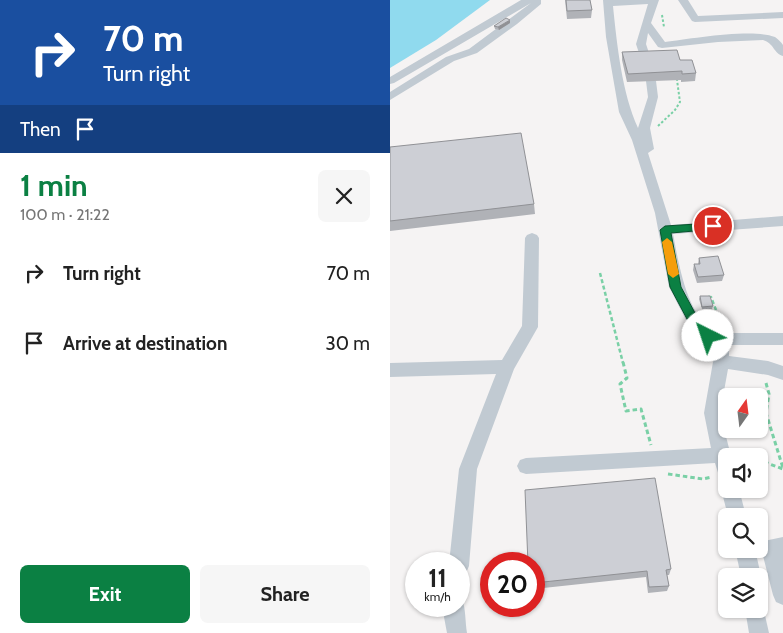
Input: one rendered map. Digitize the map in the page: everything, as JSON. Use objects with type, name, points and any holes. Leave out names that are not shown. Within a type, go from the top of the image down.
[{"type":"lane","points":[[390,81],[526,1],[536,0],[536,4],[514,22],[473,51],[450,59],[390,97]]},
{"type":"lane","points":[[646,59],[641,44],[653,0],[642,2],[608,2],[611,37],[625,112],[638,140],[650,178],[665,230],[676,287],[691,316],[708,336],[724,332],[783,339]]},
{"type":"lane","points":[[683,0],[696,19],[783,15]]},
{"type":"lane","points":[[646,23],[662,45],[725,39],[770,38],[783,53]]},
{"type":"lane","points":[[650,178],[651,166],[644,128],[653,97],[652,81]]},
{"type":"lane","points":[[665,230],[783,221]]},
{"type":"lane","points":[[460,552],[468,469],[507,367],[530,326],[532,238]]},
{"type":"lane","points":[[721,448],[712,413],[724,332]]},
{"type":"lane","points":[[721,362],[765,368],[783,373]]},
{"type":"lane","points":[[390,370],[507,367]]},
{"type":"lane","points":[[526,466],[655,457],[695,458],[718,455]]},
{"type":"lane","points":[[783,547],[771,548],[783,595]]},
{"type":"lane","points":[[454,617],[457,633]]},
{"type":"lane","points":[[756,618],[759,633]]},
{"type":"path","points":[[656,128],[680,106],[683,99],[677,80]]},
{"type":"path","points":[[600,273],[627,378],[620,384],[626,411],[640,409],[659,473],[703,479],[718,479]]},
{"type":"path","points":[[704,298],[711,297],[724,332]]},
{"type":"path","points":[[765,368],[764,375],[770,394],[766,412],[783,468]]},
{"type":"path","points":[[768,463],[783,468]]},
{"type":"water","points":[[390,0],[490,0],[436,40],[390,68]]},
{"type":"building","points":[[566,0],[590,0],[592,10],[567,11]]},
{"type":"building","points":[[506,18],[510,20],[498,27],[494,26]]},
{"type":"building","points":[[677,50],[680,60],[692,60],[696,73],[682,74],[682,71],[628,74],[622,52]]},
{"type":"building","points":[[521,133],[534,204],[390,221],[390,147]]},
{"type":"building","points":[[718,256],[724,275],[698,277],[694,264],[700,264],[699,258]]},
{"type":"building","points":[[700,296],[710,296],[713,306],[702,307]]},
{"type":"building","points":[[655,478],[671,569],[666,570],[669,586],[649,587],[647,571],[545,582],[545,552],[528,552],[525,490]]},
{"type":"slow traffic","points":[[667,242],[673,274]]},
{"type":"route","points":[[708,336],[691,316],[676,287],[665,230],[713,226]]}]
